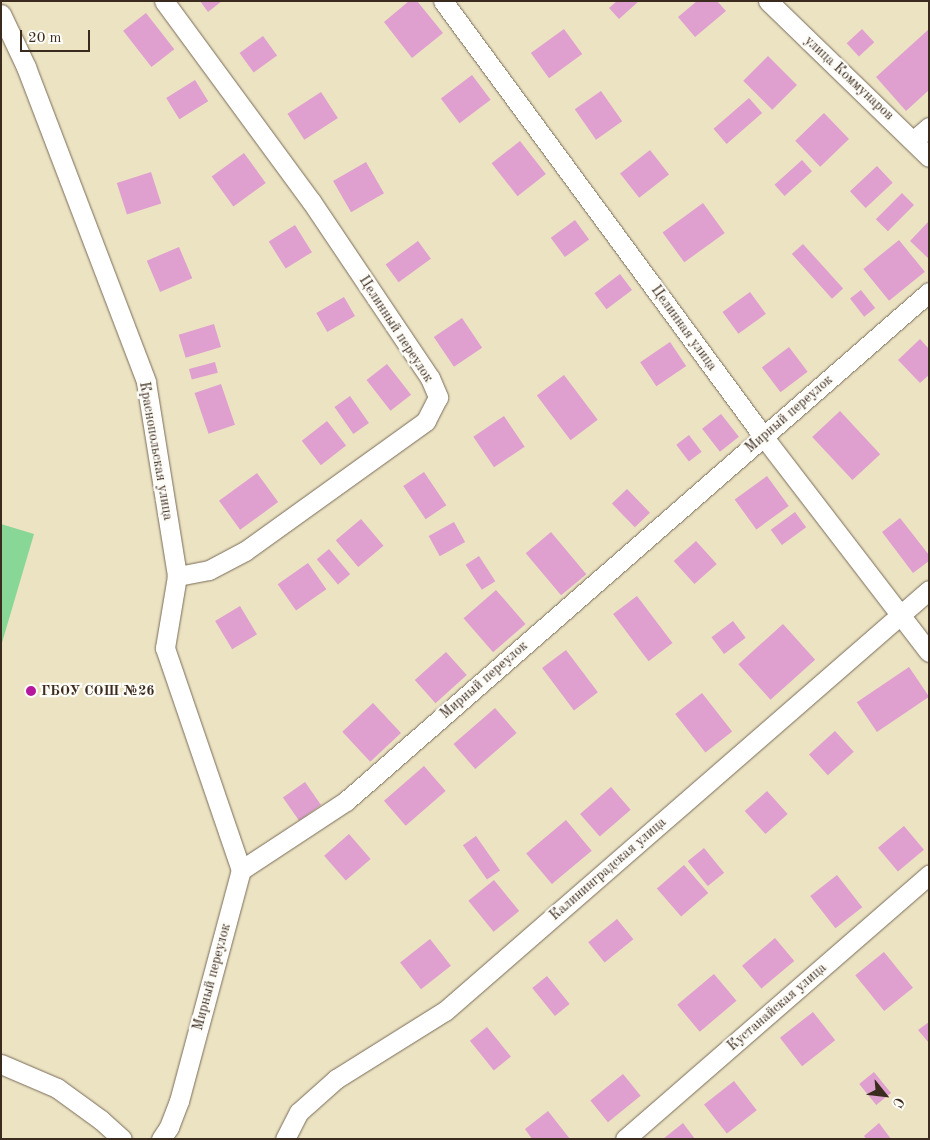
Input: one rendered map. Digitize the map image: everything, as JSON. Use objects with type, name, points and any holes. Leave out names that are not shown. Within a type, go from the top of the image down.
[{"type":"street","name":"Целинный переулок","points":[[164,1],[311,201],[430,378],[438,397],[426,421],[245,551],[209,570],[177,576]]},
{"type":"street","name":"Целинная улица","points":[[444,1],[763,436],[929,652]]},
{"type":"street","name":"улица Коммунаров","points":[[768,1],[929,156]]},
{"type":"street","name":"Краснопольская улица","points":[[1,14],[26,67],[146,382],[177,576],[164,648],[241,870]]},
{"type":"street","points":[[914,140],[929,127]]},
{"type":"street","name":"Мирный переулок","points":[[161,1139],[169,1127],[179,1101],[241,870],[346,801],[929,292]]},
{"type":"street","name":"Калининградская улица","points":[[285,1139],[299,1112],[336,1079],[445,1011],[929,590]]},
{"type":"street","name":"Кустанайская улица","points":[[625,1139],[929,874]]},
{"type":"street","points":[[1,1064],[57,1088],[101,1120],[122,1139]]},
{"type":"green space","points":[[1,524],[34,534],[1,646]]},
{"type":"building","points":[[200,1],[222,1],[208,12]]},
{"type":"building","points":[[409,1],[417,1],[443,33],[412,58],[384,22]]},
{"type":"building","points":[[617,1],[639,1],[619,19],[609,8]]},
{"type":"building","points":[[697,1],[717,1],[726,11],[695,37],[678,17]]},
{"type":"building","points":[[146,13],[174,49],[151,67],[123,31]]},
{"type":"building","points":[[564,29],[582,54],[549,78],[531,53]]},
{"type":"building","points":[[862,29],[874,42],[859,56],[847,43]]},
{"type":"building","points":[[929,29],[929,90],[906,111],[876,77]]},
{"type":"building","points":[[263,36],[277,55],[254,72],[240,53]]},
{"type":"building","points":[[768,56],[797,85],[772,110],[743,81]]},
{"type":"building","points":[[472,75],[491,100],[460,123],[441,98]]},
{"type":"building","points":[[195,80],[208,101],[179,119],[166,98]]},
{"type":"building","points":[[601,91],[622,121],[596,140],[575,109]]},
{"type":"building","points":[[321,92],[338,118],[304,140],[287,114]]},
{"type":"building","points":[[749,98],[762,113],[727,144],[714,129]]},
{"type":"building","points":[[824,113],[849,139],[820,167],[795,141]]},
{"type":"building","points":[[520,141],[546,174],[517,196],[492,163]]},
{"type":"building","points":[[650,150],[669,174],[639,198],[620,173]]},
{"type":"building","points":[[244,153],[266,183],[233,206],[212,177]]},
{"type":"building","points":[[802,160],[812,171],[785,196],[775,185]]},
{"type":"building","points":[[366,162],[384,193],[351,212],[333,181]]},
{"type":"building","points":[[877,166],[893,183],[866,208],[850,191]]},
{"type":"building","points":[[151,172],[161,203],[127,215],[117,183]]},
{"type":"building","points":[[902,193],[914,205],[888,231],[876,219]]},
{"type":"building","points":[[703,203],[725,233],[684,262],[663,232]]},
{"type":"building","points":[[575,220],[589,239],[565,257],[551,238]]},
{"type":"building","points":[[929,221],[929,259],[910,241]]},
{"type":"building","points":[[295,225],[312,252],[286,269],[269,241]]},
{"type":"building","points":[[899,240],[925,272],[889,301],[863,269]]},
{"type":"building","points":[[418,241],[431,259],[399,282],[386,265]]},
{"type":"building","points":[[803,244],[843,289],[832,299],[792,254]]},
{"type":"building","points":[[179,247],[192,278],[160,292],[147,261]]},
{"type":"building","points":[[620,274],[632,290],[606,309],[594,293]]},
{"type":"building","points":[[861,290],[875,308],[864,317],[850,299]]},
{"type":"building","points":[[750,292],[766,314],[738,334],[722,312]]},
{"type":"building","points":[[344,297],[355,316],[327,332],[316,313]]},
{"type":"building","points":[[462,318],[482,348],[454,367],[434,337]]},
{"type":"building","points":[[214,324],[221,347],[186,358],[179,335]]},
{"type":"building","points":[[920,339],[929,349],[929,375],[920,383],[898,360]]},
{"type":"building","points":[[670,342],[686,366],[656,386],[640,362]]},
{"type":"building","points":[[789,347],[808,372],[781,392],[762,367]]},
{"type":"building","points":[[215,362],[218,373],[192,380],[189,369]]},
{"type":"building","points":[[387,364],[411,395],[391,411],[367,380]]},
{"type":"building","points":[[564,375],[598,420],[571,440],[537,395]]},
{"type":"building","points":[[221,384],[235,425],[209,434],[195,393]]},
{"type":"building","points":[[350,396],[369,423],[353,434],[334,407]]},
{"type":"building","points":[[840,411],[880,454],[852,480],[812,437]]},
{"type":"building","points":[[721,414],[739,437],[720,452],[702,429]]},
{"type":"building","points":[[504,416],[525,447],[494,467],[473,437]]},
{"type":"building","points":[[327,421],[346,445],[321,465],[302,441]]},
{"type":"building","points":[[689,435],[702,452],[689,461],[676,445]]},
{"type":"building","points":[[424,472],[446,505],[426,519],[403,486]]},
{"type":"building","points":[[257,473],[278,502],[240,530],[219,501]]},
{"type":"building","points":[[767,476],[789,506],[756,529],[735,500]]},
{"type":"building","points":[[627,489],[650,513],[635,527],[612,504]]},
{"type":"building","points":[[795,512],[806,527],[782,545],[771,530]]},
{"type":"building","points":[[900,518],[929,555],[929,561],[913,573],[882,532]]},
{"type":"building","points":[[361,519],[383,546],[358,567],[336,540]]},
{"type":"building","points":[[454,522],[465,542],[440,556],[429,536]]},
{"type":"building","points":[[551,532],[586,574],[561,595],[526,553]]},
{"type":"building","points":[[696,541],[717,564],[694,584],[674,561]]},
{"type":"building","points":[[329,549],[350,574],[338,585],[317,559]]},
{"type":"building","points":[[479,556],[495,581],[482,590],[466,565]]},
{"type":"building","points":[[308,563],[326,589],[296,610],[278,584]]},
{"type":"building","points":[[496,590],[526,624],[493,652],[464,618]]},
{"type":"building","points":[[637,596],[673,643],[649,661],[613,614]]},
{"type":"building","points":[[240,606],[257,634],[232,649],[215,621]]},
{"type":"building","points":[[733,621],[746,638],[724,654],[711,637]]},
{"type":"building","points":[[783,624],[815,660],[771,700],[738,664]]},
{"type":"building","points":[[566,650],[598,692],[574,710],[542,668]]},
{"type":"building","points":[[446,652],[467,675],[436,703],[415,680]]},
{"type":"building","points":[[909,667],[929,697],[877,732],[857,702]]},
{"type":"building","points":[[702,693],[732,732],[705,753],[675,714]]},
{"type":"building","points":[[373,703],[401,733],[370,762],[342,732]]},
{"type":"building","points":[[495,708],[517,733],[475,769],[453,744]]},
{"type":"building","points":[[835,731],[854,752],[828,775],[809,754]]},
{"type":"building","points":[[424,766],[446,791],[406,826],[384,801]]},
{"type":"building","points":[[305,782],[321,805],[299,820],[283,797]]},
{"type":"building","points":[[611,787],[631,810],[600,837],[580,814]]},
{"type":"building","points":[[767,791],[788,814],[765,834],[745,811]]},
{"type":"building","points":[[566,820],[592,851],[552,884],[526,853]]},
{"type":"building","points":[[904,826],[924,850],[898,872],[878,848]]},
{"type":"building","points":[[349,834],[371,859],[346,881],[324,856]]},
{"type":"building","points":[[476,836],[500,870],[487,880],[463,845]]},
{"type":"building","points":[[704,848],[724,873],[708,886],[688,861]]},
{"type":"building","points":[[684,865],[708,893],[681,917],[657,889]]},
{"type":"building","points":[[837,875],[862,907],[835,928],[810,896]]},
{"type":"building","points":[[494,880],[519,911],[494,932],[468,901]]},
{"type":"building","points":[[617,919],[633,939],[605,962],[588,942]]},
{"type":"building","points":[[775,938],[794,961],[761,989],[742,966]]},
{"type":"building","points":[[430,939],[451,966],[421,989],[400,962]]},
{"type":"building","points":[[884,952],[913,988],[884,1011],[855,975]]},
{"type":"building","points":[[714,974],[736,1001],[700,1032],[677,1005]]},
{"type":"building","points":[[547,976],[570,1004],[555,1016],[532,988]]},
{"type":"building","points":[[813,1012],[835,1040],[802,1066],[780,1038]]},
{"type":"building","points":[[929,1022],[929,1043],[918,1030]]},
{"type":"building","points":[[487,1027],[511,1057],[494,1070],[470,1041]]},
{"type":"building","points":[[874,1072],[891,1093],[876,1105],[859,1084]]},
{"type":"building","points":[[623,1074],[641,1096],[608,1122],[590,1100]]},
{"type":"building","points":[[734,1081],[757,1110],[727,1134],[704,1104]]},
{"type":"building","points":[[548,1111],[570,1139],[532,1139],[525,1129]]},
{"type":"building","points":[[683,1123],[695,1139],[663,1139]]},
{"type":"building","points":[[879,1123],[891,1139],[866,1139],[864,1136]]},
{"type":"place","name":"ГБОУ СОШ №26","points":[[31,691]]}]
